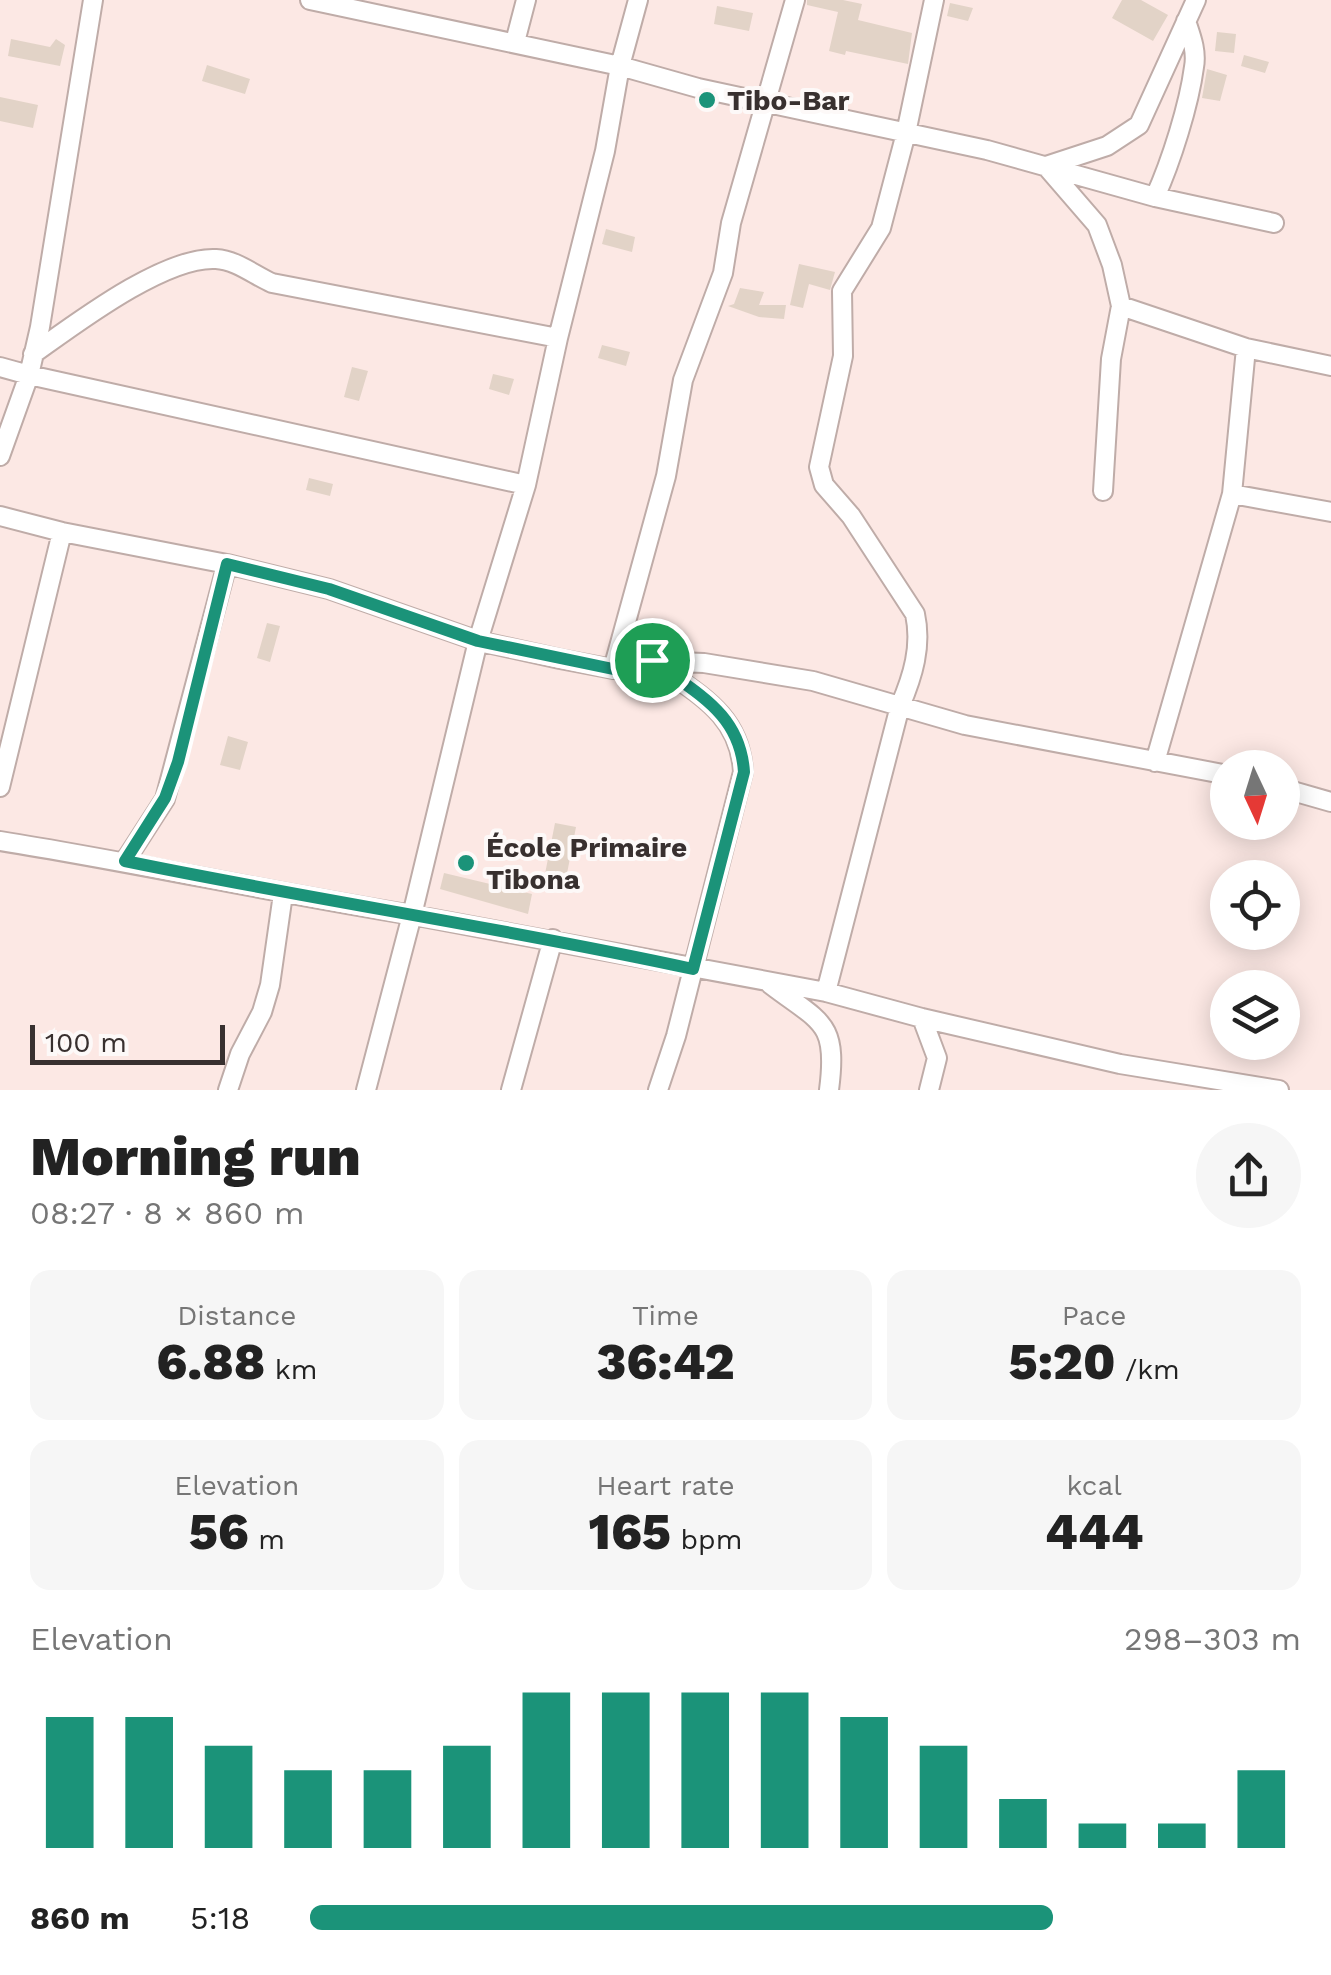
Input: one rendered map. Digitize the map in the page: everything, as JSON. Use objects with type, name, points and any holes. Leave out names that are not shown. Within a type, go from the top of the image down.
[{"type":"street","points":[[0,456],[29,374],[40,327],[94,0]]},
{"type":"street","points":[[310,0],[361,6],[906,132],[1155,197],[1274,223]]},
{"type":"street","points":[[515,42],[526,0]]},
{"type":"street","points":[[366,1090],[478,641],[526,485],[638,0]]},
{"type":"street","points":[[613,669],[666,476],[683,380],[723,273],[731,223],[794,0]]},
{"type":"street","points":[[826,992],[900,706],[916,660],[919,633],[915,614],[851,516],[824,485],[819,468],[844,356],[842,291],[881,228],[934,0]]},
{"type":"street","points":[[1046,166],[1108,146],[1139,125],[1196,0]]},
{"type":"street","points":[[1155,197],[1172,155],[1194,66],[1186,21]]},
{"type":"street","points":[[1046,166],[1097,225],[1122,306],[1111,359],[1103,491]]},
{"type":"street","points":[[33,354],[112,298],[199,260],[218,259],[233,262],[272,283],[558,338]]},
{"type":"street","points":[[1122,306],[1246,348],[1331,366]]},
{"type":"street","points":[[1155,762],[1232,494],[1246,348]]},
{"type":"street","points":[[0,367],[526,485]]},
{"type":"street","points":[[1232,494],[1331,512]]},
{"type":"street","points":[[0,516],[329,589],[478,641],[613,669],[652,660],[704,662],[812,681],[1026,739],[1210,772]]},
{"type":"street","points":[[0,787],[62,532]]},
{"type":"street","points":[[125,861],[165,798],[178,762],[227,564]]},
{"type":"street","points":[[652,660],[724,714],[742,750],[744,772],[658,1090]]},
{"type":"street","points":[[1300,793],[1331,802]]},
{"type":"street","points":[[0,841],[553,939],[826,992],[1120,1064],[1279,1090]]},
{"type":"street","points":[[228,1090],[270,985],[283,894]]},
{"type":"street","points":[[511,1090],[553,939]]},
{"type":"street","points":[[768,982],[822,1024],[834,1052],[828,1090]]},
{"type":"street","points":[[922,1018],[937,1058],[929,1090]]},
{"type":"building","points":[[807,0],[862,4],[858,20],[912,33],[908,64],[829,51],[838,12],[807,5]]},
{"type":"building","points":[[1122,0],[1141,0],[1168,15],[1153,41],[1112,18]]},
{"type":"building","points":[[950,3],[973,8],[968,21],[947,16]]},
{"type":"building","points":[[717,6],[753,13],[749,31],[714,24]]},
{"type":"building","points":[[1217,32],[1236,34],[1234,53],[1215,51]]},
{"type":"building","points":[[11,39],[50,47],[56,39],[65,45],[60,66],[8,56]]},
{"type":"building","points":[[1244,55],[1269,62],[1265,73],[1241,66]]},
{"type":"building","points":[[207,65],[250,79],[245,94],[202,81]]},
{"type":"building","points":[[1207,69],[1227,75],[1220,101],[1202,98]]},
{"type":"building","points":[[0,97],[38,105],[33,128],[0,121]]},
{"type":"building","points":[[606,229],[635,237],[632,252],[602,244]]},
{"type":"building","points":[[799,264],[835,272],[830,290],[809,284],[803,308],[790,305]]},
{"type":"building","points":[[740,288],[764,292],[759,305],[786,305],[784,319],[759,317],[728,306],[734,304]]},
{"type":"building","points":[[602,345],[630,352],[626,366],[598,358]]},
{"type":"building","points":[[352,367],[368,371],[359,401],[344,397]]},
{"type":"building","points":[[493,374],[514,379],[509,395],[489,389]]},
{"type":"building","points":[[309,478],[333,484],[330,496],[306,490]]},
{"type":"building","points":[[267,623],[280,626],[270,662],[257,658]]},
{"type":"building","points":[[228,736],[248,742],[240,770],[220,765]]},
{"type":"building","points":[[555,823],[576,827],[564,889],[543,884]]},
{"type":"building","points":[[444,873],[532,894],[528,914],[440,889]]},
{"type":"place","name":"Tibo-Bar","points":[[707,100]]},
{"type":"place","name":"École Primaire Tibona","points":[[466,863]]},
{"type":"route","points":[[227,564],[329,589],[478,641],[613,669],[652,660],[724,714],[742,750],[744,772],[693,969],[553,939],[283,894],[125,861],[165,798],[178,762],[227,564]]}]
